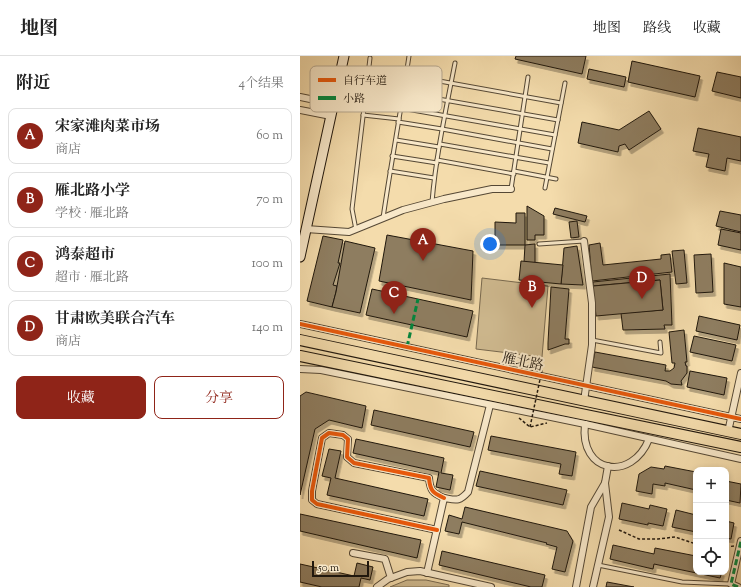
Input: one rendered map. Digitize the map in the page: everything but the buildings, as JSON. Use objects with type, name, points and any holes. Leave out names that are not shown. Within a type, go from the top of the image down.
[{"type":"main road","points":[[342,66],[344,56]]},
{"type":"main road","points":[[300,257],[332,112]]},
{"type":"main road","name":"雁北路","points":[[300,340],[741,434]]},
{"type":"main road","points":[[300,356],[741,447]]},
{"type":"street","points":[[300,98],[310,100]]},
{"type":"street","points":[[300,110],[310,112]]},
{"type":"street","points":[[310,112],[331,116]]},
{"type":"street","points":[[306,229],[349,232],[403,210],[432,202],[492,189],[511,190]]},
{"type":"street","points":[[584,241],[592,304],[592,340],[584,401]]},
{"type":"street","name":"雁北路","points":[[300,324],[741,419]]},
{"type":"street","points":[[300,369],[321,370],[585,424],[741,459]]},
{"type":"street","points":[[728,432],[741,373]]},
{"type":"street","points":[[437,530],[317,504],[312,500],[312,491],[322,438],[329,433],[343,435],[348,439],[347,457],[354,463],[429,478],[430,487],[435,494],[456,501],[468,492],[490,405]]},
{"type":"street","points":[[585,424],[584,434],[590,454],[605,466],[622,466],[631,462],[639,457],[646,449],[649,439]]},
{"type":"street","points":[[593,587],[609,517],[605,483],[608,466]]},
{"type":"street","points":[[576,587],[592,507],[605,483]]},
{"type":"street","points":[[427,573],[444,498]]},
{"type":"street","points":[[738,587],[731,584],[741,540]]},
{"type":"street","points":[[354,553],[385,559],[391,578]]},
{"type":"street","points":[[377,587],[391,578],[406,572],[420,571],[490,587]]},
{"type":"lane","points":[[407,66],[409,56]]},
{"type":"lane","points":[[369,66],[370,58]]},
{"type":"lane","points":[[432,202],[439,145],[456,63]]},
{"type":"lane","points":[[511,190],[528,77]]},
{"type":"lane","points":[[442,82],[561,103]]},
{"type":"lane","points":[[545,188],[565,83]]},
{"type":"lane","points":[[442,99],[558,120]]},
{"type":"lane","points":[[356,230],[352,209],[363,112]]},
{"type":"lane","points":[[383,218],[400,112]]},
{"type":"lane","points":[[423,112],[555,135]]},
{"type":"lane","points":[[363,115],[552,149]]},
{"type":"lane","points":[[396,140],[439,145],[549,163]]},
{"type":"lane","points":[[392,156],[437,161],[556,179]]},
{"type":"lane","points":[[390,171],[434,178]]},
{"type":"lane","points":[[539,244],[584,241]]},
{"type":"lane","points":[[592,340],[661,353],[660,342]]},
{"type":"lane","points":[[598,565],[682,582],[731,584]]},
{"type":"path","points":[[530,427],[542,370]]},
{"type":"path","points":[[619,530],[639,539],[675,537],[693,543]]},
{"type":"shaded area","points":[[482,278],[548,286],[542,357],[476,349]]},
{"type":"shaded area","points":[[407,580],[426,580],[449,585],[449,587],[390,587]]},
{"type":"marked path","points":[[407,347],[418,299]]},
{"type":"marked path","points":[[738,587],[731,584],[741,541]]},
{"type":"cycle path","points":[[300,324],[741,419]]},
{"type":"cycle path","points":[[437,530],[317,504],[312,500],[312,491],[322,438],[329,433],[343,435],[348,439],[347,457],[354,463],[429,478],[430,486],[433,491],[437,495],[444,498]]},
{"type":"place","name":"宋家滩肉菜市场","points":[[423,261]]},
{"type":"place","name":"甘肃欧美联合汽车","points":[[642,299]]},
{"type":"place","name":"雁北路小学","points":[[532,308]]},
{"type":"place","name":"鸿泰超市","points":[[394,314]]}]
